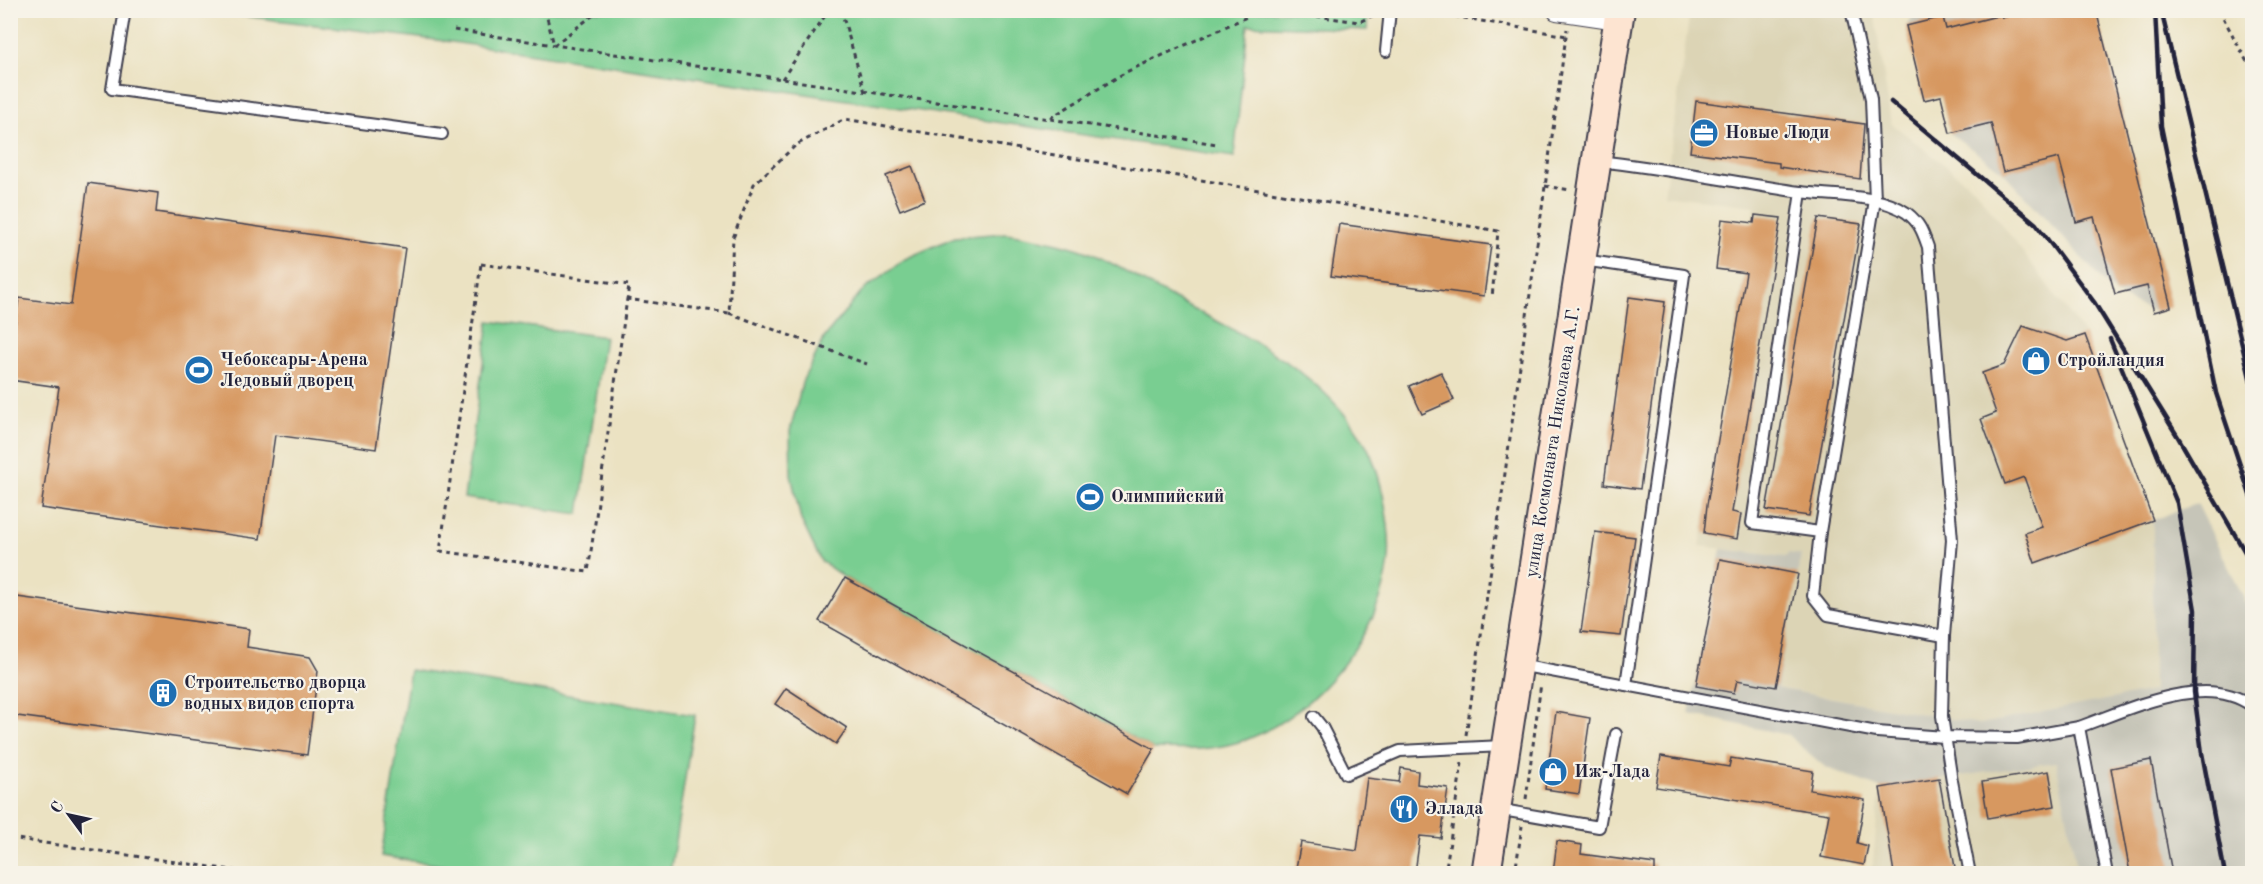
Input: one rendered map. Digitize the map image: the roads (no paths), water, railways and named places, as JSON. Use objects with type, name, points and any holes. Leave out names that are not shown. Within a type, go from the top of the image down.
[{"type":"street","points":[[1563,11],[1619,15]]},
{"type":"street","name":"улица Космонавта Николаева А.Г.","points":[[1486,873],[1619,15]]},
{"type":"lane","points":[[125,10],[112,89],[442,134]]},
{"type":"lane","points":[[1386,51],[1390,10]]},
{"type":"lane","points":[[1851,10],[1871,99],[1875,200],[1820,532],[1813,596],[1828,615],[1944,636]]},
{"type":"lane","points":[[1596,161],[1667,169],[1801,192],[1875,200],[1906,212],[1921,227],[1928,247],[1952,540],[1944,636],[1942,716],[1970,873]]},
{"type":"lane","points":[[1801,192],[1752,523],[1820,532]]},
{"type":"lane","points":[[1581,260],[1684,275],[1626,685]]},
{"type":"lane","points":[[1519,664],[1877,732],[1946,737],[2018,738],[2079,727],[2162,699],[2193,692],[2214,692],[2241,697],[2253,706]]},
{"type":"lane","points":[[1314,717],[1322,727],[1346,774],[1400,751],[1506,746]]},
{"type":"lane","points":[[2079,727],[2107,873]]},
{"type":"lane","points":[[1496,809],[1599,826],[1616,734]]},
{"type":"railway","points":[[2155,10],[2161,126],[2216,393],[2252,501]]},
{"type":"railway","points":[[2161,10],[2252,386]]},
{"type":"railway","points":[[1891,102],[2036,224],[2094,302],[2178,437],[2252,564]]},
{"type":"railway","points":[[2110,339],[2177,503],[2195,610],[2194,692],[2202,753],[2225,874]]},
{"type":"place","name":"Новые Люди","points":[[1704,133]]},
{"type":"place","name":"Стройландия","points":[[2036,361]]},
{"type":"place","name":"Чебоксары-Арена Ледовый дворец","points":[[199,370]]},
{"type":"place","name":"Олимпийский","points":[[1090,497]]},
{"type":"place","name":"Строительство дворца водных видов спорта","points":[[163,693]]},
{"type":"place","name":"Иж-Лада","points":[[1553,772]]},
{"type":"place","name":"Эллада","points":[[1404,809]]}]
